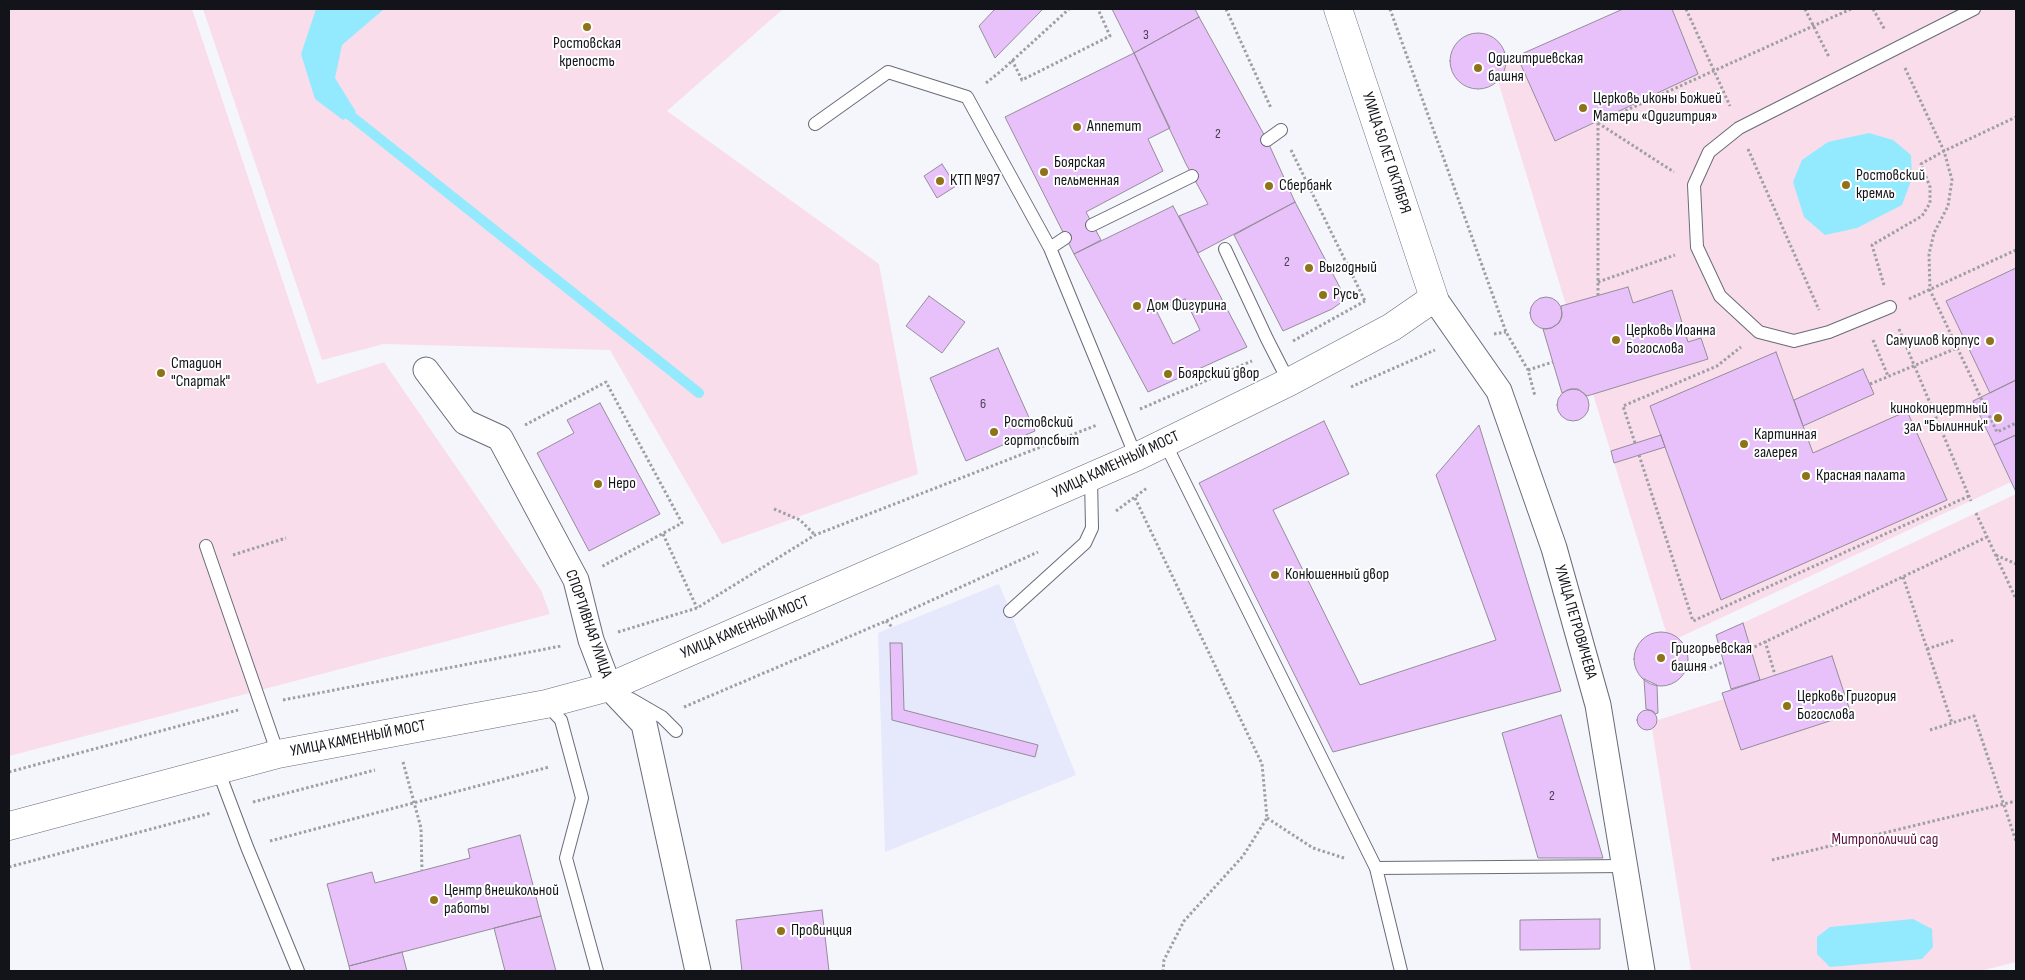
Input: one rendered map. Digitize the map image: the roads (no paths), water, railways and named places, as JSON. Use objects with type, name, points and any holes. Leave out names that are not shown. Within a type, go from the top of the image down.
[{"type":"street","name":"УЛИЦА 50 ЛЕТ ОКТЯБРЯ","points":[[1338,9],[1434,298]]},
{"type":"street","name":"УЛИЦА КАМЕННЫЙ МОСТ","points":[[9,826],[278,754],[546,704],[610,686],[1136,458],[1289,382],[1392,327],[1434,298]]},
{"type":"street","name":"УЛИЦА ПЕТРОВИЧЕВА","points":[[1434,298],[1499,391],[1554,548],[1598,705],[1642,971]]},
{"type":"street","name":"СПОРТИВНАЯ УЛИЦА","points":[[426,370],[465,422],[500,438],[576,580],[591,640],[610,686],[644,724],[698,971]]},
{"type":"lane","points":[[1890,307],[1829,332],[1794,341],[1759,332],[1720,296],[1697,247],[1694,185],[1710,152],[1739,128],[1974,9]]},
{"type":"lane","points":[[815,124],[888,72],[967,97],[1050,248],[1136,458]]},
{"type":"lane","points":[[1267,140],[1281,130]]},
{"type":"lane","points":[[1092,225],[1192,176]]},
{"type":"lane","points":[[1050,248],[1066,238]]},
{"type":"lane","points":[[1225,249],[1266,339],[1289,382]]},
{"type":"lane","points":[[1164,443],[1376,868],[1401,971]]},
{"type":"lane","points":[[1010,611],[1085,543],[1092,528],[1092,478]]},
{"type":"lane","points":[[206,546],[278,754]]},
{"type":"lane","points":[[610,686],[662,717],[676,731]]},
{"type":"lane","points":[[546,704],[561,720],[582,798],[566,858],[597,971]]},
{"type":"lane","points":[[218,770],[247,848],[298,971]]},
{"type":"lane","points":[[1376,868],[1626,866]]},
{"type":"water","points":[[316,9],[384,9],[342,45],[335,78],[356,112],[343,120],[315,99],[301,54]]},
{"type":"water","points":[[1869,133],[1893,140],[1911,155],[1912,178],[1902,205],[1857,228],[1825,235],[1804,217],[1793,182],[1802,160],[1828,142]]},
{"type":"water","points":[[1913,919],[1932,929],[1933,947],[1922,959],[1830,967],[1817,954],[1817,937],[1830,927]]},
{"type":"waterway","points":[[341,108],[699,393]]},
{"type":"place","name":"Ростовская крепость","points":[[587,27]]},
{"type":"place","name":"Одигитриевская башня","points":[[1478,68]]},
{"type":"place","name":"Церковь иконы Божией Матери «Одигитрия»","points":[[1583,108]]},
{"type":"place","name":"Аппетит","points":[[1077,127]]},
{"type":"place","name":"Боярская пельменная","points":[[1044,172]]},
{"type":"place","name":"КТП №97","points":[[940,181]]},
{"type":"place","name":"Ростовский кремль","points":[[1846,185]]},
{"type":"place","name":"Сбербанк","points":[[1269,186]]},
{"type":"place","name":"Выгодный","points":[[1309,268]]},
{"type":"place","name":"Русь","points":[[1323,295]]},
{"type":"place","name":"Дом Фигурина","points":[[1137,306]]},
{"type":"place","name":"Церковь Иоанна Богослова","points":[[1616,340]]},
{"type":"place","name":"Самуилов корпус","points":[[1990,341]]},
{"type":"place","name":"Стадион \"Спартак\"","points":[[161,373]]},
{"type":"place","name":"Боярский двор","points":[[1168,374]]},
{"type":"place","name":"киноконцертный зал \"Былинник\"","points":[[1998,418]]},
{"type":"place","name":"Ростовский гортопсбыт","points":[[994,432]]},
{"type":"place","name":"Картинная галерея","points":[[1744,444]]},
{"type":"place","name":"Красная палата","points":[[1806,476]]},
{"type":"place","name":"Неро","points":[[598,484]]},
{"type":"place","name":"Конюшенный двор","points":[[1275,575]]},
{"type":"place","name":"Григорьевская башня","points":[[1661,658]]},
{"type":"place","name":"Церковь Григория Богослова","points":[[1787,706]]},
{"type":"place","name":"Центр внешкольной работы","points":[[434,900]]},
{"type":"place","name":"Провинция","points":[[781,931]]},
{"type":"park label","name":"Митрополичий сад","points":[[1885,840]]}]
